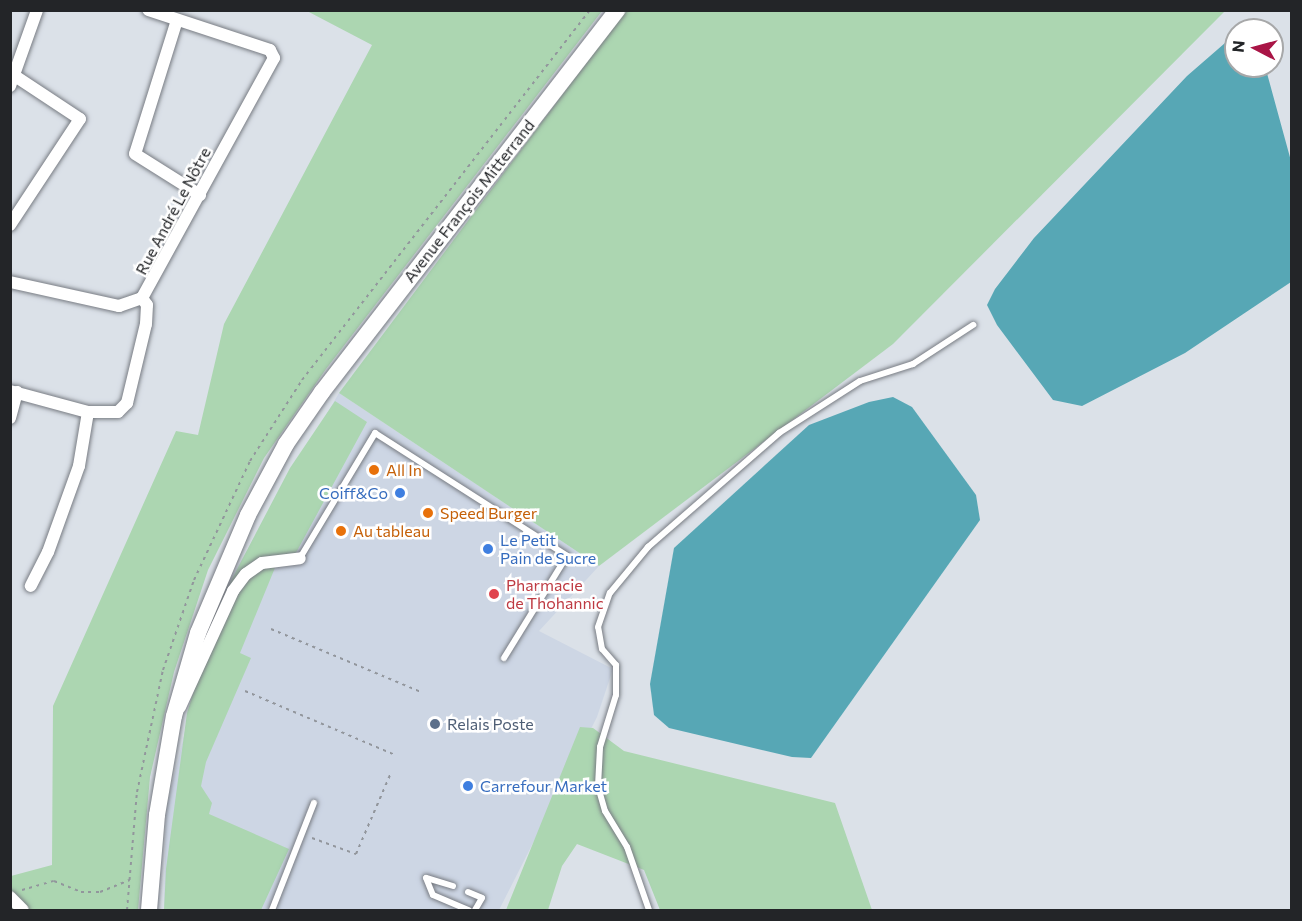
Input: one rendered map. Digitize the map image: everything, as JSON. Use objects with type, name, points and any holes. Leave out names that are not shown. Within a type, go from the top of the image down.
[{"type":"main road","name":"Avenue François Mitterrand","points":[[149,910],[157,815],[174,716],[216,585],[282,453],[322,392],[617,10]]},
{"type":"street","points":[[10,225],[80,118],[13,81],[14,69],[37,10]]},
{"type":"street","points":[[148,10],[177,20],[135,154],[200,195]]},
{"type":"street","name":"Rue André Le Nôtre","points":[[10,282],[119,306],[142,298],[274,58],[270,50],[177,20]]},
{"type":"street","points":[[10,418],[14,392],[88,412],[118,412],[128,403],[146,324],[147,305],[142,298]]},
{"type":"street","points":[[31,586],[73,485],[88,412]]},
{"type":"street","points":[[174,716],[190,694],[233,591],[246,574],[262,562],[300,558]]},
{"type":"street","points":[[11,897],[22,910]]},
{"type":"lane","points":[[649,910],[627,847],[604,811],[598,786],[600,747],[616,695],[616,665],[602,649],[598,627],[610,593],[648,547],[779,433],[860,381],[913,364],[973,325]]},
{"type":"lane","points":[[300,558],[375,433],[567,556],[504,658]]},
{"type":"lane","points":[[272,910],[314,803]]},
{"type":"lane","points":[[453,885],[426,878],[433,895],[469,910]]},
{"type":"lane","points":[[468,892],[482,898],[475,910]]},
{"type":"path","points":[[271,629],[422,692]]},
{"type":"path","points":[[245,692],[395,755]]},
{"type":"path","points":[[308,841],[320,839],[356,854],[390,775]]},
{"type":"path","points":[[11,897],[27,886],[54,881],[81,892],[100,892],[130,880],[127,910]]},
{"type":"shaded area","points":[[339,393],[599,566],[539,631],[613,669],[597,717],[499,910],[164,910],[166,808],[218,600]]},
{"type":"green space","points":[[307,11],[602,11],[326,369],[264,458],[208,570],[174,672],[150,777],[138,910],[11,910],[11,876],[52,865],[53,706],[176,431],[198,435],[224,324],[372,45]]},
{"type":"green space","points":[[625,11],[1225,11],[893,344],[599,566],[339,393]]},
{"type":"green space","points":[[335,401],[367,422],[291,562],[279,558],[240,653],[251,658],[206,762],[201,786],[212,803],[209,814],[289,849],[261,910],[164,910],[166,869],[187,713],[222,598],[290,468]]},
{"type":"green space","points":[[580,727],[593,728],[624,751],[835,803],[872,910],[660,910],[644,870],[577,844],[562,866],[548,910],[506,910]]},
{"type":"water","points":[[1224,44],[1224,78],[1268,78],[1291,161],[1291,282],[1185,353],[1082,406],[1053,400],[997,325],[987,305],[995,289],[1034,238],[1187,76]]},
{"type":"water","points":[[893,397],[912,407],[976,495],[980,520],[811,758],[792,757],[669,728],[654,715],[650,684],[674,548],[809,425],[869,402]]},
{"type":"place","name":"All In","points":[[374,470]]},
{"type":"place","name":"Coiff&Co","points":[[400,493]]},
{"type":"place","name":"Speed Burger","points":[[428,513]]},
{"type":"place","name":"Au tableau","points":[[341,531]]},
{"type":"place","name":"Le Petit Pain de Sucre","points":[[488,549]]},
{"type":"place","name":"Pharmacie de Thohannic","points":[[494,594]]},
{"type":"place","name":"Relais Poste","points":[[435,724]]},
{"type":"place","name":"Carrefour Market","points":[[468,786]]}]
